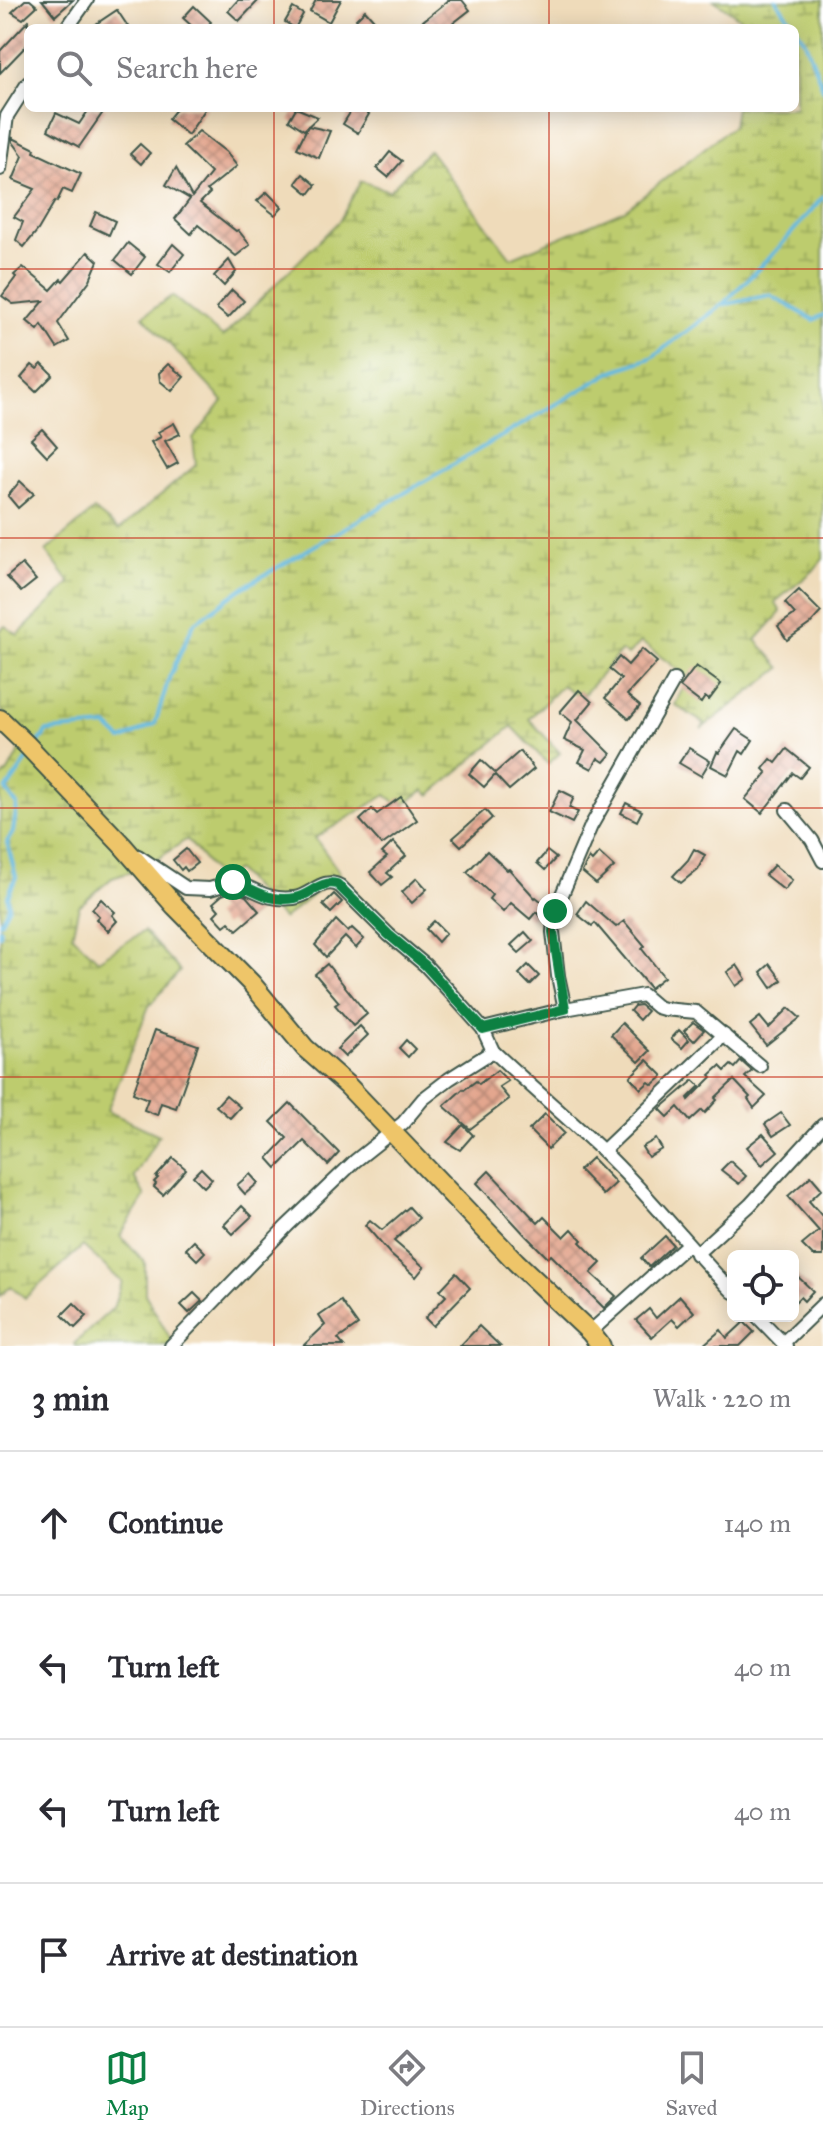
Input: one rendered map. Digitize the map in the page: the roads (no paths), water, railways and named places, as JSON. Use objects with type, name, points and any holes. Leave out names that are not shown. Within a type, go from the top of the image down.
[{"type":"main road","points":[[0,719],[251,983],[305,1048],[347,1085],[516,1262],[595,1339]]},
{"type":"street","points":[[70,24],[87,0]]},
{"type":"street","points":[[0,169],[7,116],[24,89]]},
{"type":"street","points":[[565,1009],[553,932],[555,911],[591,826],[674,680]]},
{"type":"street","points":[[787,810],[812,840],[823,861]]},
{"type":"street","points":[[122,845],[186,888],[210,889],[233,882],[271,898],[295,898],[324,883],[337,884],[425,965],[483,1029],[493,1051],[603,1151],[727,1286]]},
{"type":"street","points":[[483,1029],[565,1009],[643,995],[657,1007],[696,1012],[760,1066]]},
{"type":"street","points":[[603,1151],[724,1035]]},
{"type":"street","points":[[171,1346],[355,1161],[403,1123],[423,1099],[493,1051]]},
{"type":"street","points":[[595,1339],[692,1249],[750,1205],[823,1125]]},
{"type":"street","points":[[763,1322],[784,1344],[823,1304]]},
{"type":"street","points":[[180,1346],[187,1329]]},
{"type":"waterway","points":[[776,0],[793,24]]},
{"type":"waterway","points":[[799,33],[823,89]]},
{"type":"waterway","points":[[724,303],[774,253],[823,197]]},
{"type":"waterway","points":[[36,746],[47,731],[107,726],[122,740],[155,724],[169,678],[194,623],[244,587],[613,371],[651,358],[722,305],[770,295],[814,320],[823,315]]},
{"type":"waterway","points":[[0,923],[9,906],[8,896],[16,877],[7,842],[13,832],[17,805],[6,790],[29,757]]},
{"type":"waterway","points":[[0,929],[0,935]]}]
